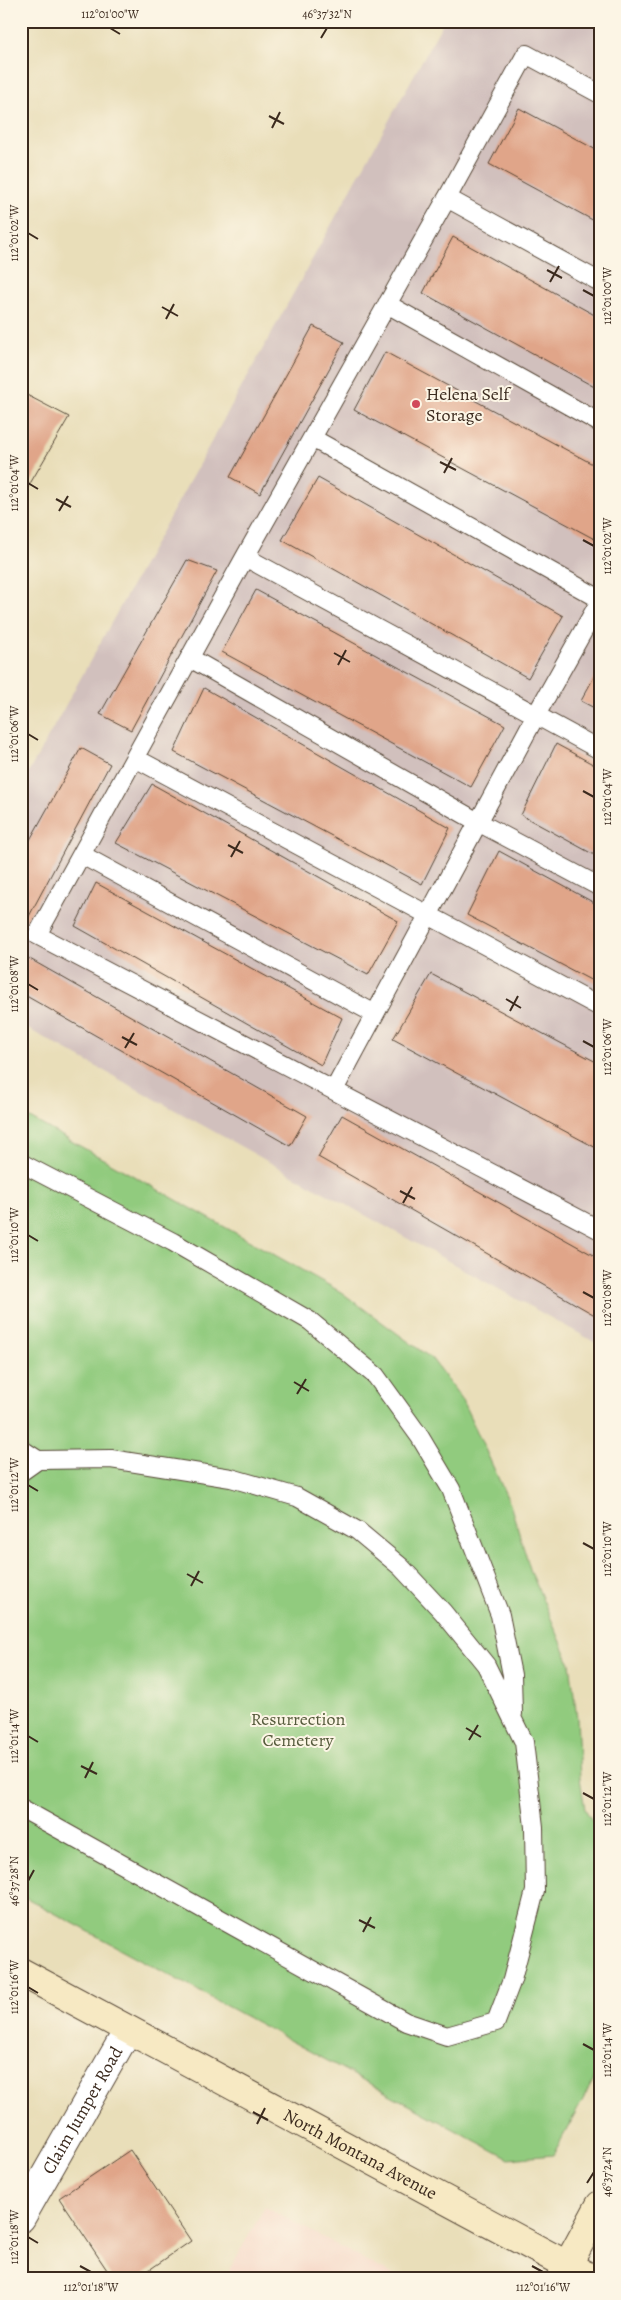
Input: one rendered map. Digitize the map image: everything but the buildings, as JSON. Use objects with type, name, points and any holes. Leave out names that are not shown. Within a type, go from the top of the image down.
[{"type":"main road","name":"North Montana Avenue","points":[[21,1972],[563,2272],[593,2279]]},
{"type":"main road","points":[[563,2272],[600,2205]]},
{"type":"street","name":"Claim Jumper Road","points":[[21,2218],[128,2030]]},
{"type":"lane","points":[[600,94],[526,54],[245,557],[37,935],[600,1230]]},
{"type":"lane","points":[[447,198],[600,282]]},
{"type":"lane","points":[[387,304],[600,423]]},
{"type":"lane","points":[[312,438],[600,600],[334,1090]]},
{"type":"lane","points":[[245,557],[600,750]]},
{"type":"lane","points":[[190,658],[478,822],[600,887]]},
{"type":"lane","points":[[135,758],[600,1007]]},
{"type":"lane","points":[[82,855],[375,1014]]},
{"type":"lane","points":[[21,1162],[173,1242],[310,1321],[376,1376],[420,1437],[451,1488],[478,1554],[502,1623],[512,1675],[514,1721]]},
{"type":"lane","points":[[21,1449],[38,1460],[111,1459],[169,1467],[231,1478],[297,1497],[358,1531],[401,1567],[443,1612],[486,1665],[524,1742],[534,1827],[535,1891],[512,1980],[496,2022],[447,2036],[406,2022],[21,1808]]},
{"type":"lane","points":[[21,1472],[38,1460]]},
{"type":"shaded area","name":"Helena Self Storage","points":[[444,21],[600,21],[600,1345],[21,1025],[21,786]]},
{"type":"shaded area","points":[[265,2207],[401,2279],[224,2279]]},
{"type":"green space","name":"Resurrection Cemetery","points":[[21,1113],[341,1292],[432,1359],[461,1398],[510,1504],[531,1572],[570,1663],[577,1718],[580,1778],[585,1809],[600,1834],[600,2068],[553,2155],[509,2159],[21,1895]]},
{"type":"place","name":"Helena Self Storage","points":[[416,404]]}]
